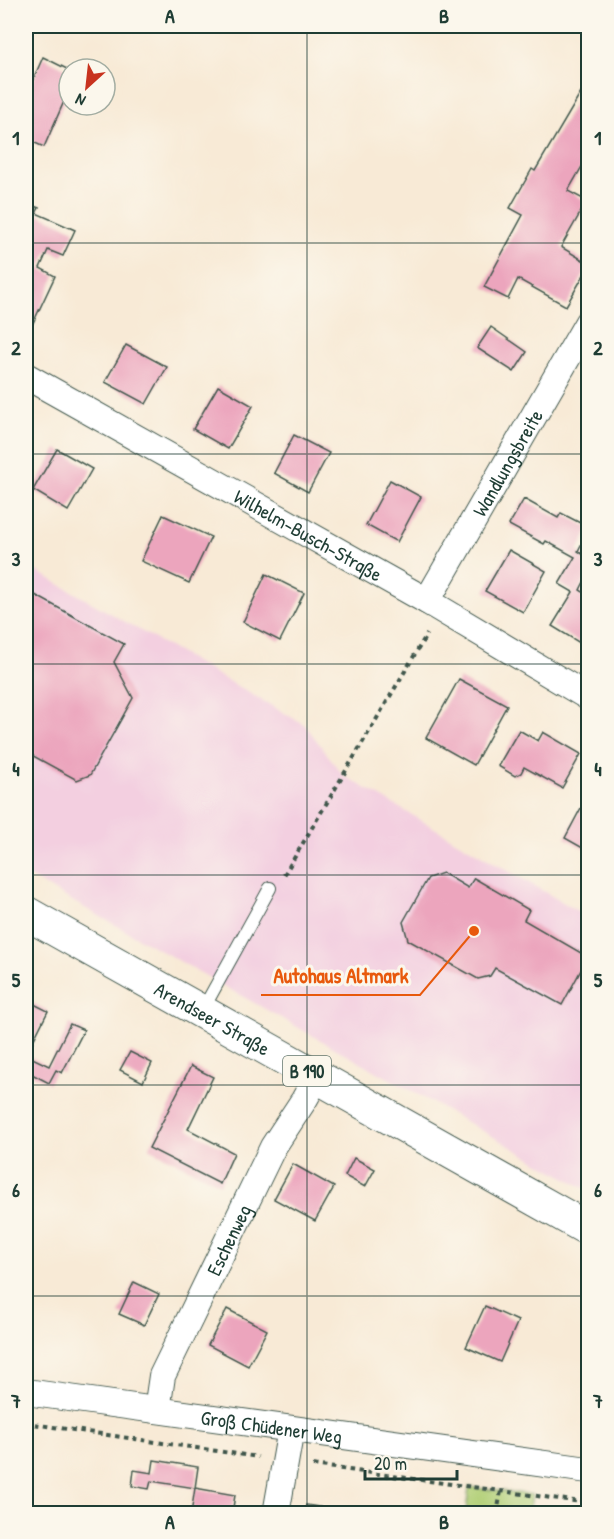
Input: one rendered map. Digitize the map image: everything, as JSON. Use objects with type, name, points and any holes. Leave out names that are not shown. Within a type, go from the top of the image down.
[{"type":"main road","name":"Arendseer Straße","points":[[26,913],[588,1229]]},
{"type":"street","name":"Wandlungsbreite","points":[[434,605],[588,322]]},
{"type":"street","name":"Wilhelm-Busch-Straße","points":[[26,376],[434,605],[588,697]]},
{"type":"street","name":"Eschenweg","points":[[157,1410],[162,1376],[273,1147],[317,1077]]},
{"type":"street","name":"Groß Chüdener Weg","points":[[26,1392],[588,1470]]},
{"type":"street","points":[[276,1514],[291,1429]]},
{"type":"lane","points":[[201,1012],[270,888]]},
{"type":"path","points":[[270,888],[286,872],[434,605]]},
{"type":"path","points":[[497,1514],[501,1491]]},
{"type":"shaded area","points":[[26,565],[305,725],[343,775],[588,917],[588,1190],[26,875]]},
{"type":"green space","points":[[469,1487],[532,1495],[529,1513],[466,1513]]},
{"type":"building","points":[[43,57],[57,64],[57,117],[44,147],[26,139],[26,96]]},
{"type":"building","points":[[588,81],[588,156],[568,191],[587,201],[561,247],[588,263],[588,268],[566,306],[518,279],[508,299],[484,287],[523,215],[510,208],[532,169],[535,171]]},
{"type":"building","points":[[26,203],[39,208],[36,213],[75,230],[63,256],[48,250],[40,268],[55,276],[26,338]]},
{"type":"building","points":[[491,327],[527,352],[514,372],[477,348]]},
{"type":"building","points":[[126,345],[167,367],[146,404],[105,382]]},
{"type":"building","points":[[218,386],[253,406],[228,449],[193,429]]},
{"type":"building","points":[[294,435],[329,453],[308,492],[274,473]]},
{"type":"building","points":[[57,449],[92,469],[68,511],[33,490]]},
{"type":"building","points":[[390,480],[421,497],[397,542],[366,525]]},
{"type":"building","points":[[524,499],[558,518],[561,513],[588,527],[578,551],[588,558],[588,574],[580,590],[588,595],[588,648],[552,626],[573,592],[559,584],[575,557],[546,541],[544,544],[509,525]]},
{"type":"building","points":[[163,515],[211,537],[189,583],[141,561]]},
{"type":"building","points":[[509,550],[546,571],[523,612],[485,591]]},
{"type":"building","points":[[266,574],[304,593],[280,641],[243,622]]},
{"type":"building","points":[[26,590],[124,644],[114,662],[133,698],[90,775],[77,780],[26,752]]},
{"type":"building","points":[[459,679],[507,705],[474,765],[426,738]]},
{"type":"building","points":[[519,730],[538,741],[543,732],[581,754],[562,788],[524,767],[521,773],[515,776],[498,766]]},
{"type":"building","points":[[581,808],[588,812],[588,851],[565,838]]},
{"type":"building","points":[[443,873],[468,888],[474,878],[529,910],[524,920],[588,957],[562,1005],[495,968],[490,976],[478,979],[408,940],[403,922],[428,878]]},
{"type":"building","points":[[26,1000],[48,1011],[26,1055]]},
{"type":"building","points":[[70,1024],[84,1030],[62,1073],[56,1070],[49,1083],[26,1071],[26,1055],[49,1066]]},
{"type":"building","points":[[130,1052],[152,1063],[143,1082],[120,1070]]},
{"type":"building","points":[[191,1066],[213,1077],[188,1129],[234,1153],[220,1184],[149,1148]]},
{"type":"building","points":[[354,1158],[375,1169],[365,1187],[345,1176]]},
{"type":"building","points":[[293,1164],[334,1187],[315,1221],[274,1199]]},
{"type":"building","points":[[134,1282],[159,1294],[144,1325],[119,1314]]},
{"type":"building","points":[[485,1306],[518,1321],[500,1362],[466,1347]]},
{"type":"building","points":[[227,1309],[267,1330],[248,1366],[208,1345]]},
{"type":"building","points":[[154,1460],[198,1467],[195,1488],[151,1481],[149,1489],[132,1486],[134,1470],[152,1473]]},
{"type":"building","points":[[195,1488],[235,1495],[232,1514],[191,1514]]},
{"type":"building","points":[[306,1505],[351,1512],[351,1514],[304,1514]]},
{"type":"place","name":"Autohaus Altmark","points":[[474,931]]}]
